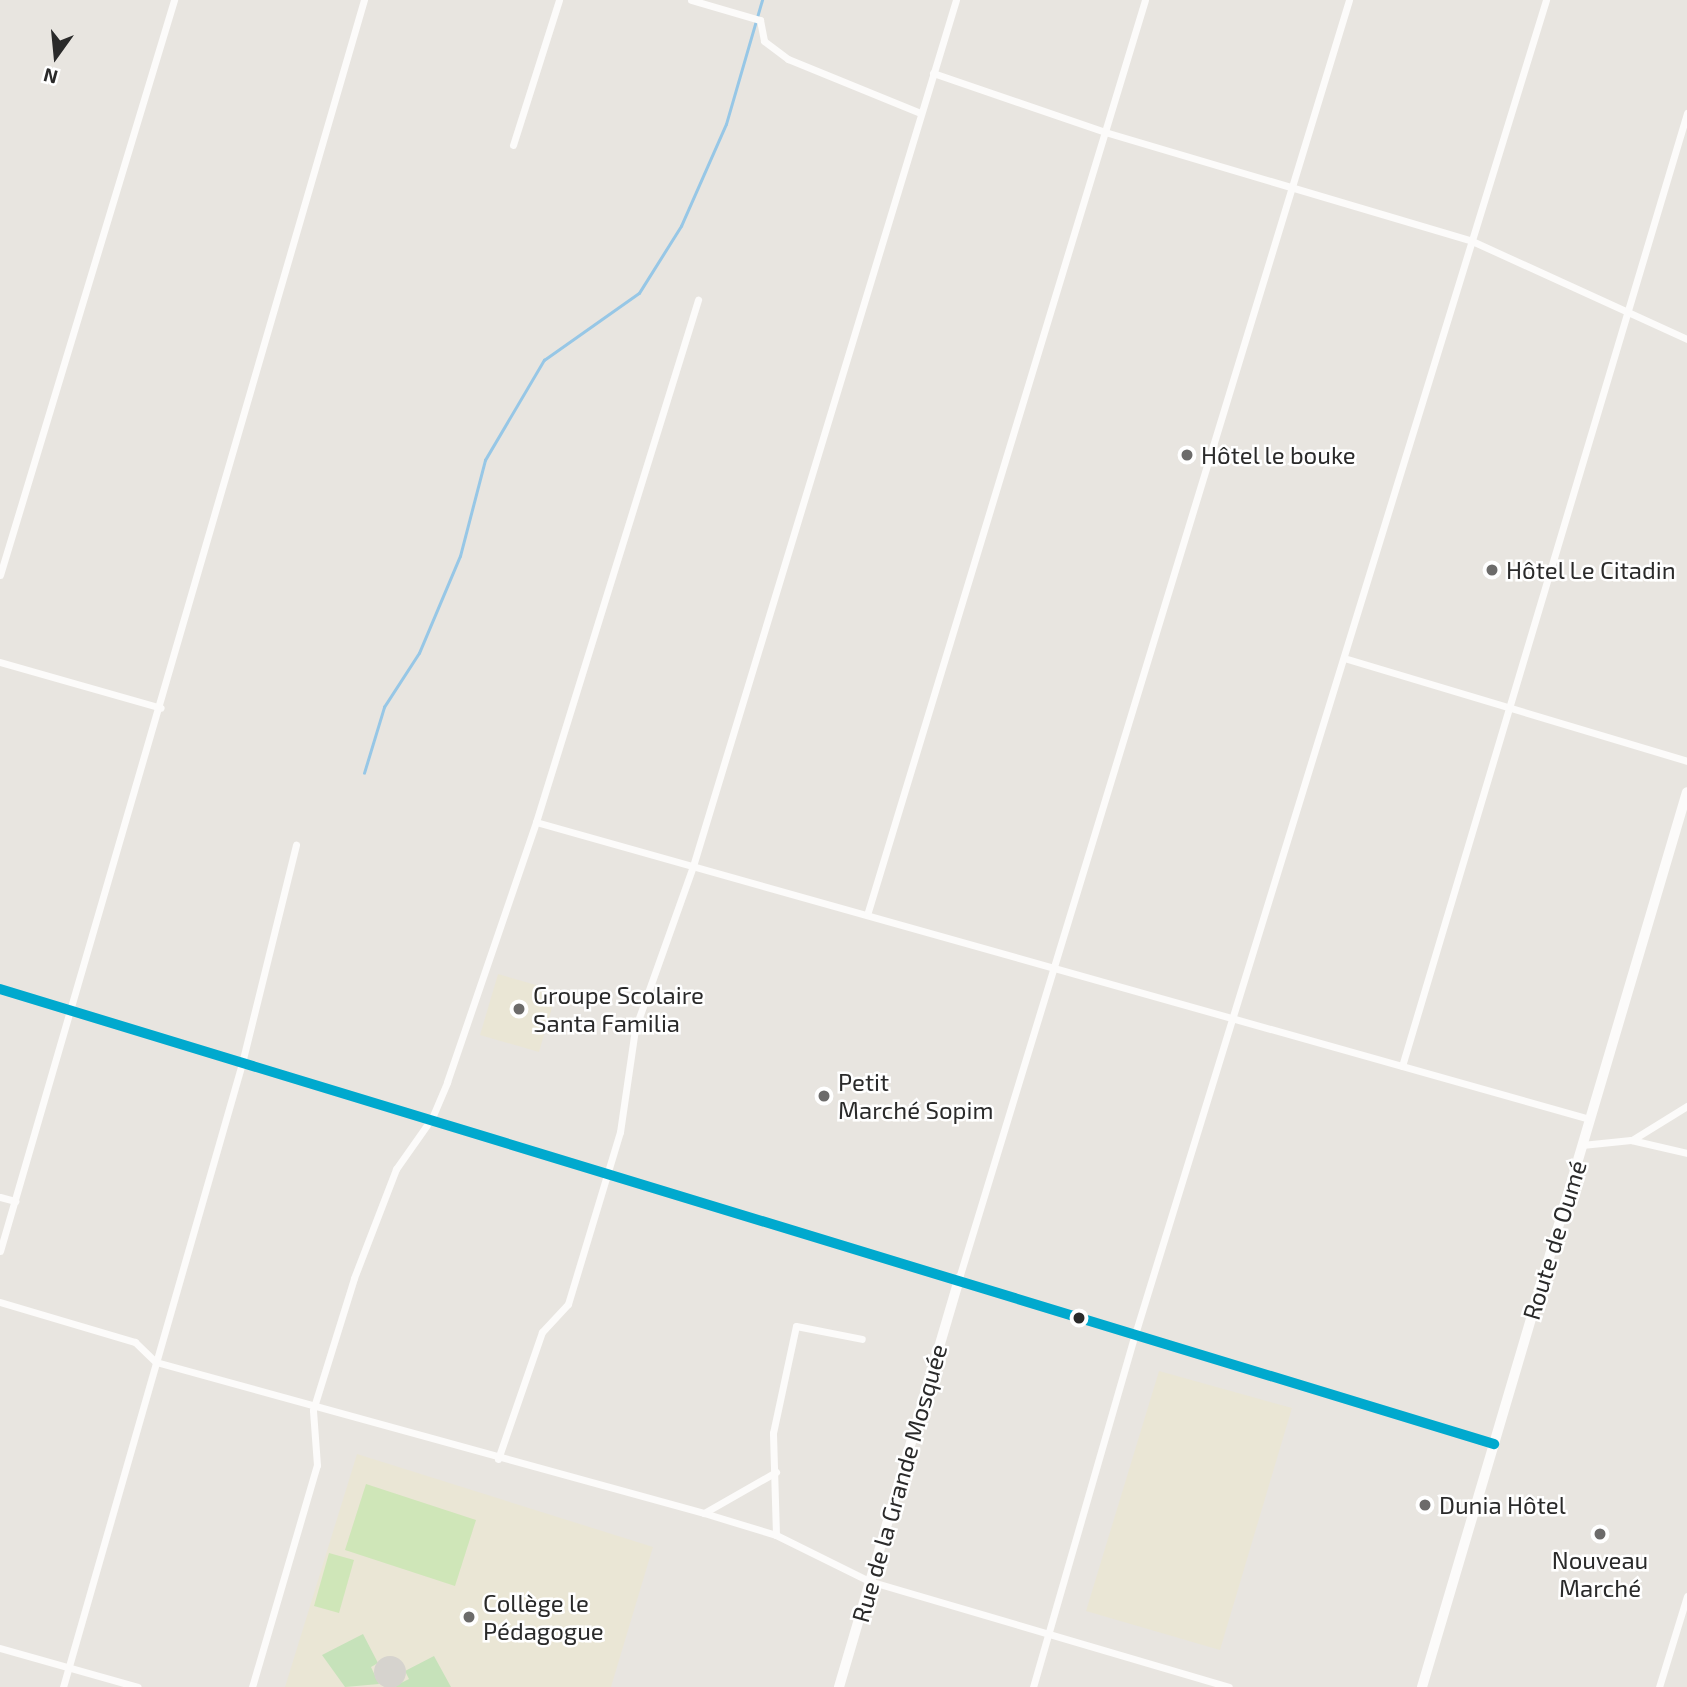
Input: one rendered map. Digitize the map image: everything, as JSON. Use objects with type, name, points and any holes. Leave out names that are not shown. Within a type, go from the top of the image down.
[{"type":"street","points":[[0,575],[174,0]]},
{"type":"street","points":[[0,1251],[161,708],[364,0]]},
{"type":"street","points":[[513,145],[559,0]]},
{"type":"street","points":[[691,0],[760,20],[764,41],[788,59],[920,113]]},
{"type":"street","points":[[498,1459],[542,1332],[568,1304],[608,1173],[635,1029],[693,866],[956,0]]},
{"type":"street","points":[[867,915],[1145,0]]},
{"type":"street","points":[[959,1278],[1349,0]]},
{"type":"street","points":[[1033,1687],[1136,1331],[1546,0]]},
{"type":"street","points":[[933,73],[1105,132],[1294,185],[1472,241],[1687,339]]},
{"type":"street","points":[[1402,1066],[1506,707],[1628,314],[1687,113]]},
{"type":"street","points":[[252,1687],[317,1465],[313,1410],[396,1168],[432,1118],[536,822],[698,300]]},
{"type":"street","points":[[1343,658],[1687,761]]},
{"type":"street","points":[[0,662],[161,708]]},
{"type":"street","name":"Route de Oumé","points":[[1422,1687],[1687,793]]},
{"type":"street","points":[[536,822],[1590,1119]]},
{"type":"street","points":[[63,1687],[242,1063],[296,845]]},
{"type":"street","points":[[0,989],[1136,1331],[1494,1444]]},
{"type":"street","points":[[1631,1140],[1687,1106]]},
{"type":"street","points":[[1582,1145],[1631,1140],[1687,1153]]},
{"type":"street","points":[[0,1197],[15,1201]]},
{"type":"street","name":"Rue de la Grande Mosquée","points":[[839,1687],[959,1278]]},
{"type":"street","points":[[0,1302],[135,1342],[156,1362],[313,1410],[704,1513],[776,1535],[869,1581],[1050,1631],[1224,1686]]},
{"type":"street","points":[[776,1535],[774,1433],[796,1326],[862,1339]]},
{"type":"street","points":[[704,1513],[776,1472]]},
{"type":"street","points":[[1659,1687],[1687,1596]]},
{"type":"street","points":[[0,1648],[138,1687]]},
{"type":"shaded area","name":"Groupe Scolaire Santa Familia","points":[[498,974],[557,991],[539,1052],[480,1035]]},
{"type":"shaded area","points":[[1159,1371],[1292,1408],[1220,1650],[1086,1611]]},
{"type":"shaded area","name":"Collège le Pédagogue","points":[[357,1454],[653,1547],[611,1687],[285,1687]]},
{"type":"shaded area","points":[[390,1656],[401,1661],[406,1672],[401,1683],[390,1688],[379,1683],[374,1672],[379,1661]]},
{"type":"green space","points":[[366,1484],[476,1520],[455,1586],[345,1550]]},
{"type":"green space","points":[[329,1553],[354,1560],[339,1613],[314,1606]]},
{"type":"green space","points":[[363,1634],[378,1663],[371,1667],[379,1684],[345,1687],[322,1655]]},
{"type":"green space","points":[[434,1656],[451,1687],[393,1687],[409,1679],[405,1671]]},
{"type":"waterway","points":[[364,773],[384,707],[419,653],[460,556],[485,460],[544,360],[639,293],[681,226],[726,124],[762,0]]},
{"type":"transit line","points":[[0,989],[1494,1444]]},
{"type":"place","name":"Hôtel le bouke","points":[[1187,455]]},
{"type":"place","name":"Hôtel Le Citadin","points":[[1492,570]]},
{"type":"place","name":"Groupe Scolaire Santa Familia","points":[[519,1009]]},
{"type":"place","name":"Petit Marché Sopim","points":[[824,1096]]},
{"type":"place","name":"Dunia Hôtel","points":[[1425,1505]]},
{"type":"place","name":"Nouveau Marché","points":[[1600,1534]]},
{"type":"place","name":"Collège le Pédagogue","points":[[469,1617]]}]
